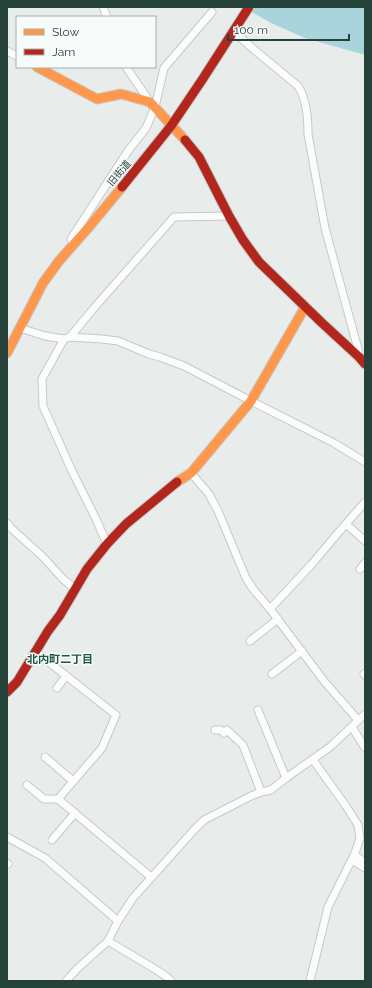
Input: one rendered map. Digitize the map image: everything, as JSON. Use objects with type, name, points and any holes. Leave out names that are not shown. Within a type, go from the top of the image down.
[{"type":"street","name":"旧街道","points":[[7,353],[43,283],[72,245],[89,227],[171,126],[249,7]]},
{"type":"street","points":[[72,245],[71,239],[128,151],[146,128],[164,68],[212,12]]},
{"type":"street","points":[[235,29],[257,52],[300,89],[307,116],[308,134],[325,228],[359,357]]},
{"type":"street","points":[[7,51],[16,56]]},
{"type":"street","points":[[39,68],[97,99],[121,94],[153,104]]},
{"type":"street","points":[[127,68],[153,104],[199,157],[229,216],[243,240],[259,262],[365,364]]},
{"type":"street","points":[[107,544],[43,406],[42,379],[67,338],[174,217],[229,216]]},
{"type":"street","points":[[7,692],[17,682],[60,615],[87,569],[107,544],[126,524],[176,483],[191,473],[251,401],[305,307]]},
{"type":"street","points":[[20,328],[45,336],[118,341],[184,366],[334,443],[365,462]]},
{"type":"street","points":[[191,473],[209,494],[218,511],[246,578],[253,589],[278,619],[324,681],[358,720]]},
{"type":"street","points":[[270,609],[311,565],[365,502]]},
{"type":"street","points":[[7,522],[11,528],[75,589]]},
{"type":"street","points":[[346,524],[365,541]]},
{"type":"street","points":[[250,641],[278,619]]},
{"type":"street","points":[[36,652],[116,715],[102,748],[58,799]]},
{"type":"street","points":[[272,674],[302,652]]},
{"type":"street","points":[[57,688],[66,676]]},
{"type":"street","points":[[258,710],[286,778]]},
{"type":"street","points":[[66,981],[108,941],[118,921],[133,898],[204,820],[252,796],[271,790],[330,747],[365,714]]},
{"type":"street","points":[[352,727],[365,748]]},
{"type":"street","points":[[215,730],[221,730],[224,733],[227,730],[243,745],[261,792]]},
{"type":"street","points":[[45,757],[73,781]]},
{"type":"street","points":[[310,981],[328,907],[353,858],[360,838],[358,825],[313,760]]},
{"type":"street","points":[[27,785],[44,799],[58,799],[152,877]]},
{"type":"street","points":[[52,840],[75,813]]},
{"type":"street","points":[[7,837],[45,858],[118,921]]},
{"type":"street","points":[[353,858],[365,862]]},
{"type":"street","points":[[353,858],[365,868]]},
{"type":"street","points":[[108,941],[155,969],[171,981]]},
{"type":"water","points":[[243,7],[365,7],[365,55],[305,38],[271,23]]},
{"type":"traffic: slow","points":[[39,68],[97,99],[121,94],[150,102],[185,140]]},
{"type":"traffic: slow","points":[[7,353],[43,283],[59,261],[122,187]]},
{"type":"traffic: slow","points":[[177,482],[191,473],[251,401],[305,307]]},
{"type":"traffic: jam","points":[[122,187],[171,126],[249,7]]},
{"type":"traffic: jam","points":[[185,140],[199,157],[229,216],[243,240],[259,262],[365,364]]},
{"type":"traffic: jam","points":[[7,692],[17,682],[48,631],[60,615],[87,569],[107,544],[126,524],[177,482]]},
{"type":"district","name":"北内町二丁目","points":[[60,659]]}]
